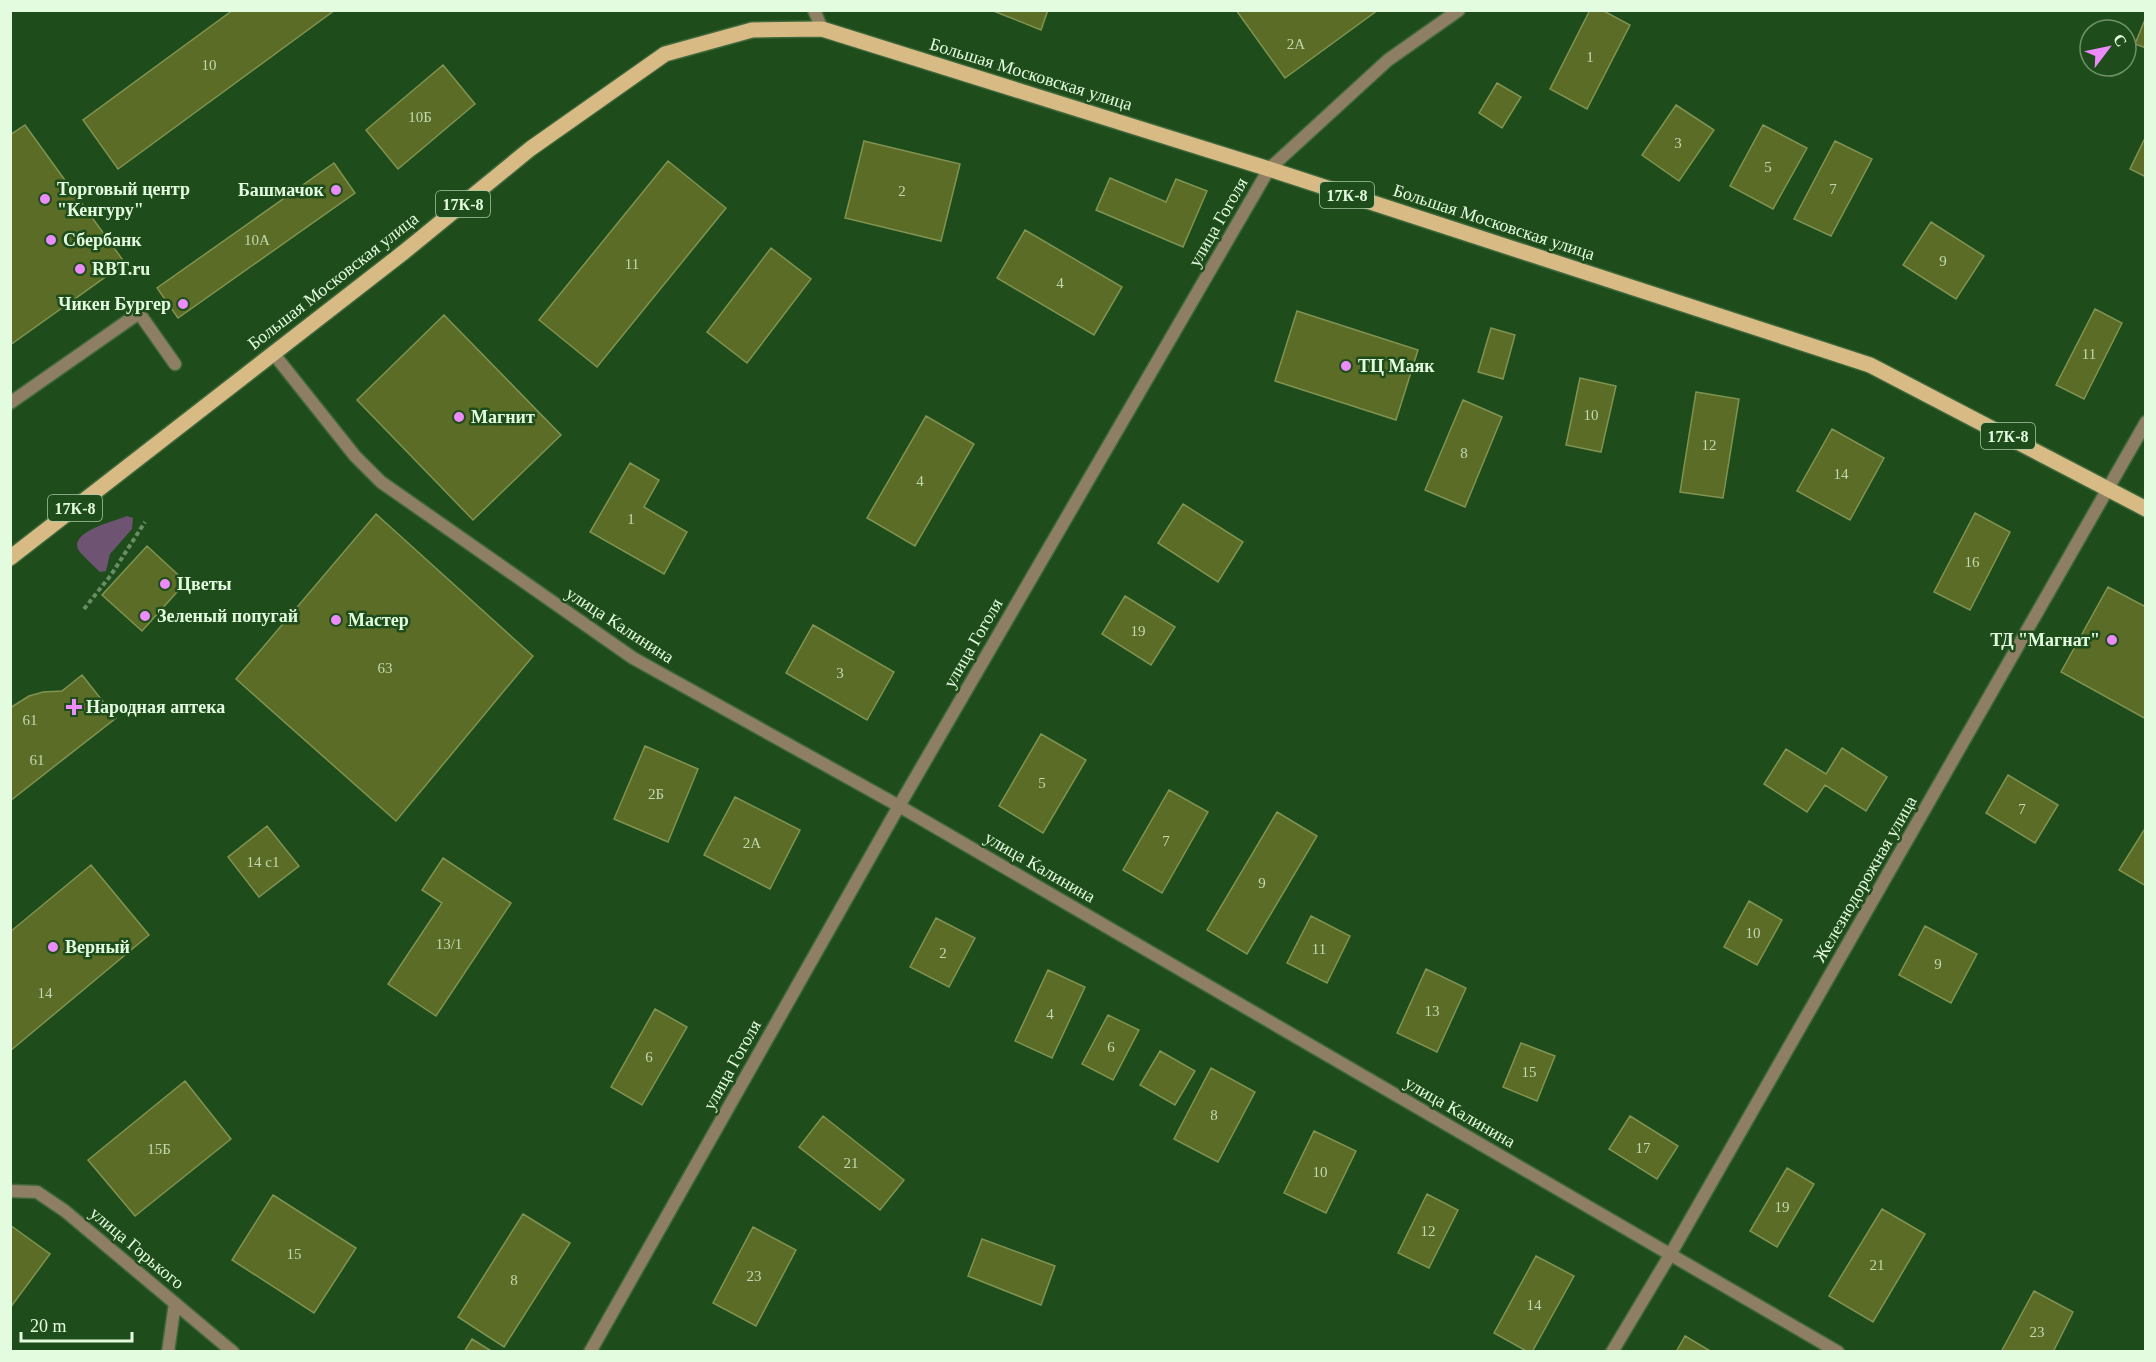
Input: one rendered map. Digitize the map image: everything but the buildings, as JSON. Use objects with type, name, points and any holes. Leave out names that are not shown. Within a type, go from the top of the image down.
[{"type":"main road","name":"Большая Московская улица","points":[[10,558],[404,252],[530,149],[665,54],[752,30],[822,29],[1269,169],[1870,365],[2110,488],[2145,509]]},
{"type":"street","points":[[814,10],[822,29]]},
{"type":"street","name":"улица Гоголя","points":[[590,1352],[899,806],[1269,169],[1388,60],[1459,10]]},
{"type":"street","points":[[10,403],[139,313],[175,364]]},
{"type":"street","name":"улица Калинина","points":[[273,353],[355,456],[381,482],[633,658],[899,806],[1838,1352]]},
{"type":"street","name":"Железнодорожная улица","points":[[1612,1352],[1670,1255],[2110,488],[2145,423]]},
{"type":"street","name":"улица Горького","points":[[10,1191],[36,1192],[65,1211],[232,1352]]},
{"type":"street","points":[[168,1352],[175,1303]]},
{"type":"path","points":[[84,609],[111,575],[145,522]]},
{"type":"shaded area","points":[[127,516],[133,518],[132,529],[110,554],[106,571],[100,572],[80,552],[77,545],[79,539],[94,528]]},
{"type":"place","name":"Башмачок","points":[[336,190]]},
{"type":"place","name":"Торговый центр \"Кенгуру\"","points":[[45,199]]},
{"type":"place","name":"Сбербанк","points":[[51,240]]},
{"type":"place","name":"RBT.ru","points":[[80,269]]},
{"type":"place","name":"Чикен Бургер","points":[[183,304]]},
{"type":"place","name":"ТЦ Маяк","points":[[1346,366]]},
{"type":"place","name":"Магнит","points":[[459,417]]},
{"type":"place","name":"Цветы","points":[[165,584]]},
{"type":"place","name":"Зеленый попугай","points":[[145,616]]},
{"type":"place","name":"Мастер","points":[[336,620]]},
{"type":"place","name":"ТД \"Магнат\"","points":[[2112,640]]},
{"type":"place","name":"Народная аптека","points":[[74,707]]},
{"type":"place","name":"Верный","points":[[53,947]]}]
